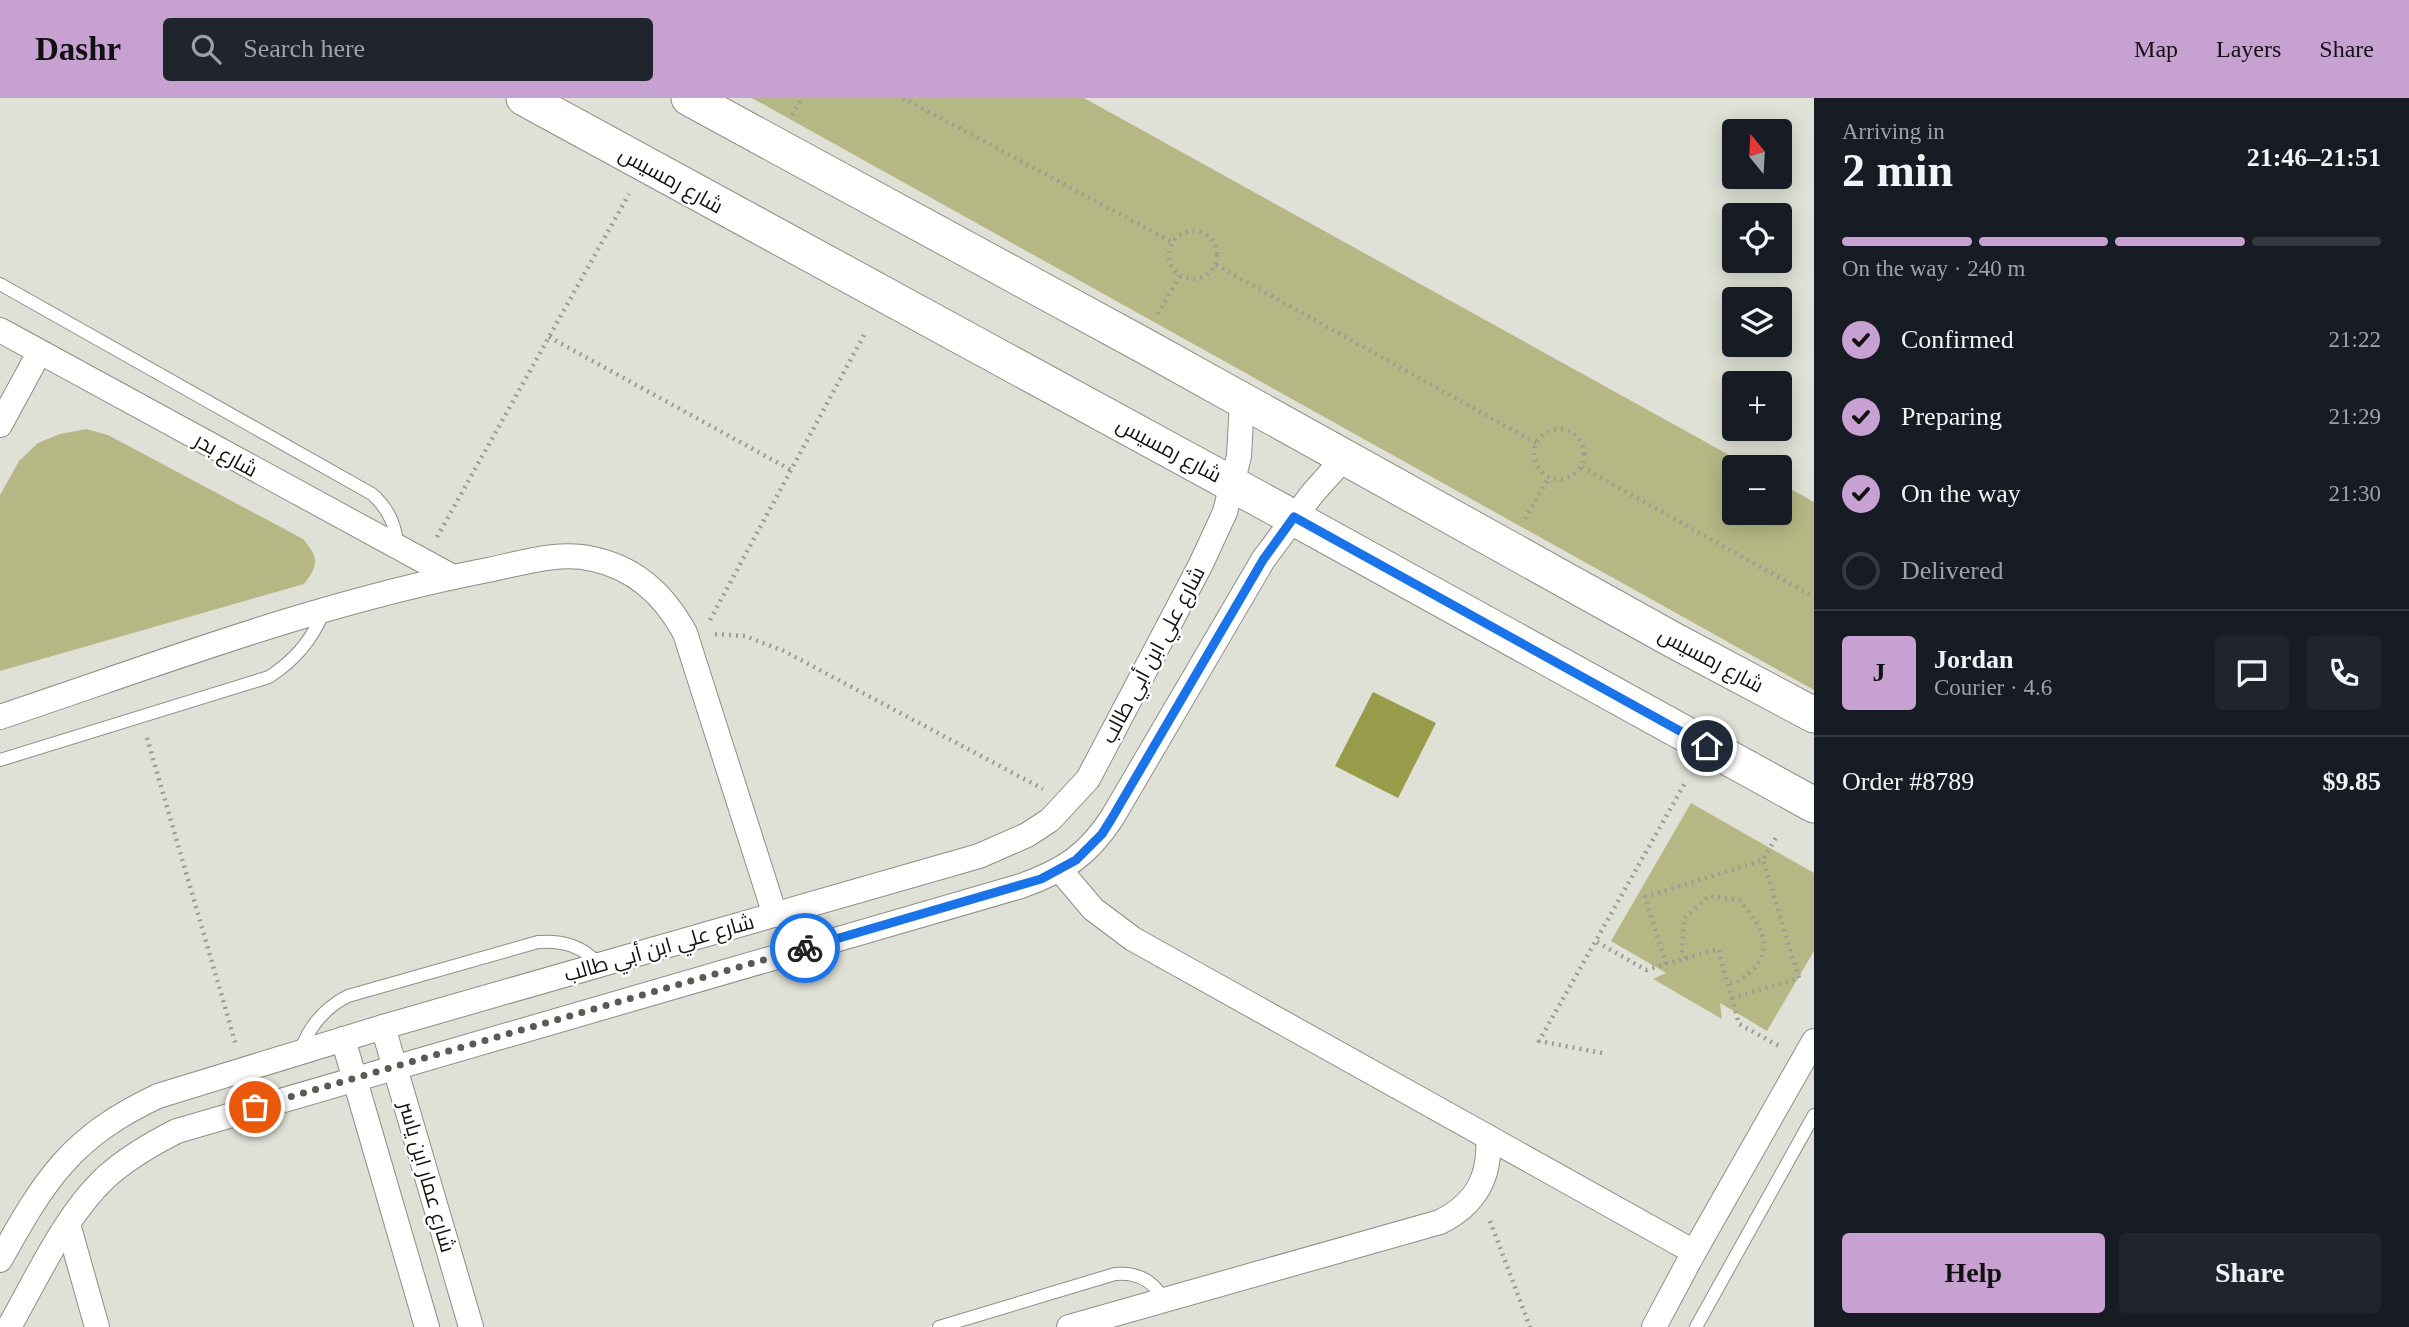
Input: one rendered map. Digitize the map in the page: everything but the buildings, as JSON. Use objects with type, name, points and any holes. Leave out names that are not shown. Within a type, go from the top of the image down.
[{"type":"main road","name":"شارع رمسيس","points":[[524,98],[1294,517],[1814,805]]},
{"type":"main road","name":"شارع رمسيس","points":[[689,98],[1814,715]]},
{"type":"street","name":"شارع بدر","points":[[0,331],[453,577]]},
{"type":"street","points":[[0,425],[39,353]]},
{"type":"street","name":"شارع علي ابن أبي طالب","points":[[0,1260],[32,1203],[51,1175],[74,1150],[128,1110],[158,1096],[383,1027],[1004,847],[1050,820],[1069,802],[1095,766],[1201,564],[1225,512],[1233,484],[1242,428],[1242,400]]},
{"type":"street","name":"شارع علي ابن أبي طالب","points":[[9,1327],[68,1224],[85,1200],[104,1179],[127,1160],[160,1139],[205,1121],[1021,886],[1060,870],[1076,860],[1102,834],[1263,560],[1294,517],[1345,457]]},
{"type":"street","points":[[0,717],[250,633],[324,611],[453,577],[543,559],[570,556],[592,558],[616,565],[638,577],[657,592],[694,633],[775,915]]},
{"type":"street","points":[[1060,870],[1093,909],[1133,939],[1694,1251]]},
{"type":"street","name":"شارع عمار ابن ياسر","points":[[383,1027],[471,1327]]},
{"type":"street","name":"شارع عمار ابن ياسر","points":[[343,1039],[426,1327]]},
{"type":"street","points":[[1654,1327],[1694,1251],[1809,1050]]},
{"type":"street","points":[[1069,1327],[1440,1222],[1462,1209],[1478,1191],[1486,1174],[1488,1137]]},
{"type":"street","points":[[68,1224],[97,1327]]},
{"type":"lane","points":[[0,284],[372,494],[391,518],[397,548]]},
{"type":"lane","points":[[0,760],[269,677],[297,656],[317,627],[324,611]]},
{"type":"lane","points":[[300,1052],[318,1018],[348,996],[538,942],[572,945],[583,950],[600,965]]},
{"type":"lane","points":[[1696,1327],[1814,1115]]},
{"type":"lane","points":[[939,1327],[1115,1274],[1124,1273],[1144,1278],[1159,1291],[1164,1300]]},
{"type":"path","points":[[903,98],[1172,242]]},
{"type":"path","points":[[424,561],[646,166]]},
{"type":"path","points":[[1190,230],[1200,231],[1209,236],[1216,245],[1216,265],[1210,274],[1200,278],[1180,276],[1169,260],[1172,242],[1180,234],[1190,230]]},
{"type":"path","points":[[1216,265],[1536,443]]},
{"type":"path","points":[[1141,344],[1180,276]]},
{"type":"path","points":[[864,335],[791,470],[694,633],[744,636],[774,647],[1069,802]]},
{"type":"path","points":[[549,337],[791,470]]},
{"type":"path","points":[[1551,429],[1572,431],[1585,447],[1581,467],[1567,478],[1549,477],[1535,463],[1536,443],[1551,429]]},
{"type":"path","points":[[1581,467],[1814,597]]},
{"type":"path","points":[[1509,549],[1549,477]]},
{"type":"path","points":[[141,717],[243,1070]]},
{"type":"path","points":[[1602,1053],[1539,1041],[1685,783]]},
{"type":"path","points":[[1666,964],[1645,897],[1763,860],[1778,834]]},
{"type":"path","points":[[1732,998],[1799,978],[1763,860]]},
{"type":"path","points":[[1686,958],[1682,953],[1684,918],[1709,896],[1740,900],[1761,928],[1763,950],[1759,962],[1736,983],[1728,983]]},
{"type":"path","points":[[1597,942],[1646,970],[1718,949],[1740,1024],[1809,1050]]},
{"type":"path","points":[[1478,1191],[1530,1327]]},
{"type":"shaded area","points":[[752,98],[1084,98],[1729,455],[1722,455],[1722,525],[1792,525],[1792,490],[1814,502],[1814,690]]},
{"type":"shaded area","points":[[86,429],[108,435],[303,539],[312,551],[315,561],[309,577],[304,584],[0,671],[0,495],[19,461],[38,443],[60,434]]},
{"type":"shaded area","points":[[1373,692],[1436,723],[1398,798],[1335,766]]},
{"type":"shaded area","points":[[1691,803],[1814,873],[1814,951],[1767,1031],[1720,1003],[1722,1019],[1653,979],[1666,973],[1611,941]]},
{"type":"way so far","points":[[255,1107],[805,948]]},
{"type":"route","points":[[805,948],[1041,879],[1076,860],[1090,848],[1112,818],[1263,560],[1294,517],[1707,746]]}]
